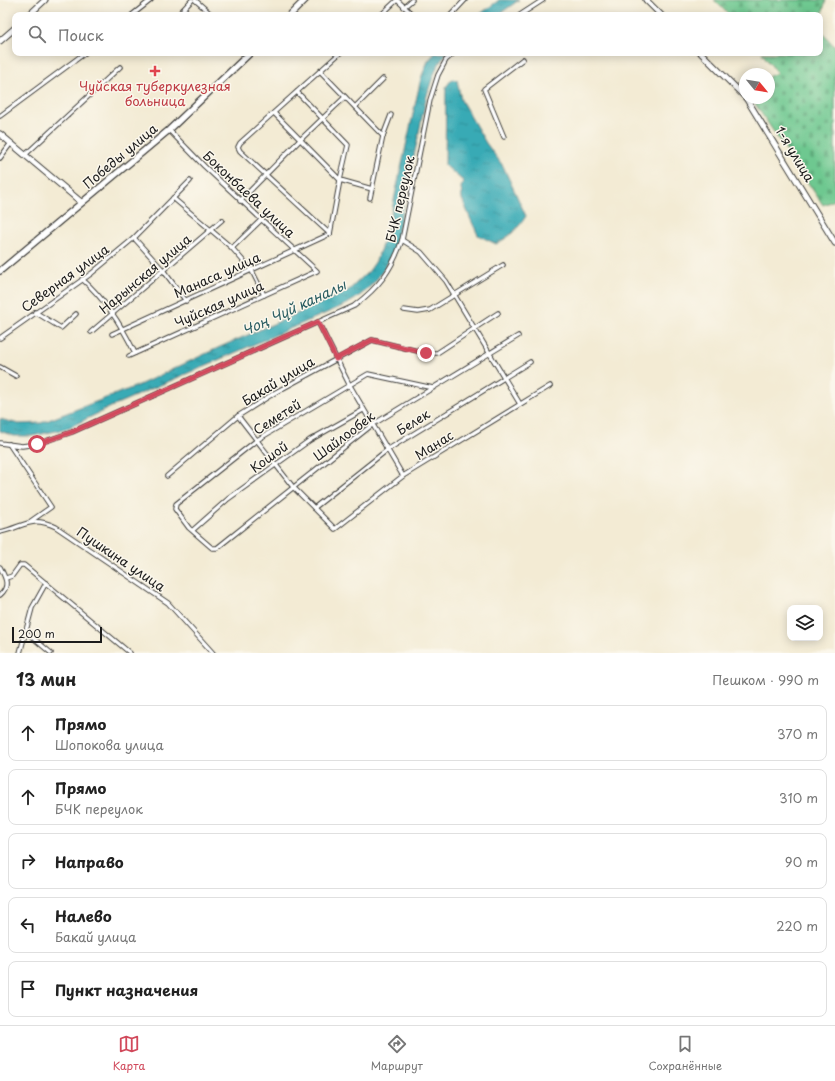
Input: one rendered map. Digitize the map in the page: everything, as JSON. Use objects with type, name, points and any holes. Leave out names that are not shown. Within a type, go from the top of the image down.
[{"type":"main road","points":[[32,12],[45,0]]},
{"type":"main road","points":[[293,12],[305,0]]},
{"type":"main road","points":[[646,0],[658,12]]},
{"type":"main road","points":[[0,41],[12,31]]},
{"type":"main road","name":"Победы улица","points":[[0,271],[169,130],[247,56]]},
{"type":"main road","name":"1-я улица","points":[[705,56],[739,90]]},
{"type":"main road","name":"1-я улица","points":[[750,104],[835,243]]},
{"type":"main road","points":[[0,134],[81,202]]},
{"type":"street","points":[[136,12],[151,0]]},
{"type":"street","points":[[181,12],[192,0]]},
{"type":"street","points":[[195,0],[209,12]]},
{"type":"street","points":[[384,12],[397,0],[410,12]]},
{"type":"street","points":[[404,7],[412,0]]},
{"type":"street","points":[[454,12],[465,0]]},
{"type":"street","points":[[525,12],[543,0]]},
{"type":"street","points":[[0,116],[81,56]]},
{"type":"street","points":[[330,234],[265,176],[240,151],[238,147],[240,143],[337,56]]},
{"type":"street","name":"БЧК переулок","points":[[0,443],[22,446],[37,444],[72,432],[354,306],[369,295],[387,274],[402,240],[430,100],[438,75],[446,60],[451,56]]},
{"type":"street","points":[[504,137],[484,89],[523,59]]},
{"type":"street","points":[[25,155],[120,67]]},
{"type":"street","points":[[320,71],[383,136]]},
{"type":"street","points":[[355,107],[383,80]]},
{"type":"street","points":[[297,92],[348,144],[330,234]]},
{"type":"street","points":[[240,201],[345,97]]},
{"type":"street","points":[[274,113],[341,179],[372,188]]},
{"type":"street","points":[[370,198],[383,136],[391,116]]},
{"type":"street","name":"Боконбаева улица","points":[[169,130],[240,201],[317,271]]},
{"type":"street","points":[[0,158],[11,143]]},
{"type":"street","name":"Северная улица","points":[[0,338],[92,273],[134,238],[190,181]]},
{"type":"street","points":[[173,198],[232,248],[252,271],[264,295]]},
{"type":"street","name":"Нарынская улица","points":[[91,332],[222,220]]},
{"type":"street","points":[[232,248],[262,220]]},
{"type":"street","name":"Манаса улица","points":[[112,334],[330,234]]},
{"type":"street","points":[[134,238],[163,270],[186,300]]},
{"type":"street","points":[[402,240],[422,252],[446,281],[520,404]]},
{"type":"street","points":[[404,310],[424,312],[503,265]]},
{"type":"street","name":"Чуйская улица","points":[[129,356],[317,271]]},
{"type":"street","points":[[82,279],[90,286],[123,329],[135,353]]},
{"type":"street","points":[[36,312],[61,328],[76,314]]},
{"type":"street","name":"Бакай улица","points":[[167,476],[238,416],[276,392],[372,340],[426,353],[437,353],[498,313]]},
{"type":"street","points":[[318,322],[363,410],[403,476]]},
{"type":"street","name":"Шайлообек","points":[[193,530],[212,548],[217,548],[372,425],[518,336]]},
{"type":"street","name":"Белек","points":[[314,508],[387,450],[530,362]]},
{"type":"street","points":[[0,367],[16,376]]},
{"type":"street","name":"Семетей","points":[[193,530],[189,528],[175,506],[257,440],[349,384],[368,374],[433,388]]},
{"type":"street","name":"Манас","points":[[314,508],[335,529],[403,476],[550,386]]},
{"type":"street","name":"Кошой","points":[[193,530],[228,499],[310,440],[363,410]]},
{"type":"street","points":[[238,416],[293,487],[314,508]]},
{"type":"street","points":[[0,532],[31,521],[51,507],[9,444]]},
{"type":"street","name":"Пушкина улица","points":[[31,521],[46,523],[56,527],[168,603],[213,653]]},
{"type":"street","points":[[6,578],[12,576],[20,565],[24,565],[130,653]]},
{"type":"street","points":[[0,567],[7,582],[6,588],[0,595]]},
{"type":"street","points":[[20,653],[32,608],[46,584]]},
{"type":"street","points":[[26,632],[51,653]]},
{"type":"green space","points":[[714,0],[826,0],[823,12],[726,12]]},
{"type":"green space","points":[[823,33],[835,47],[835,200],[823,205],[755,104],[775,104],[775,74],[777,73],[775,68],[773,68],[764,56],[823,56]]},
{"type":"water","points":[[499,0],[519,0],[502,12],[483,12]]},
{"type":"water","points":[[432,56],[445,56],[436,69],[426,99],[394,251],[385,267],[369,288],[347,304],[119,403],[66,429],[32,436],[14,436],[0,431],[0,419],[19,424],[41,423],[137,386],[220,347],[349,290],[369,271],[376,261],[387,232],[421,78],[428,61]]},
{"type":"water","points":[[452,79],[457,80],[461,100],[486,143],[503,166],[526,216],[513,232],[496,244],[478,235],[462,199],[461,187],[464,182],[445,165],[446,87]]},
{"type":"place","name":"Чуйская туберкулезная больница","points":[[155,71]]},
{"type":"route","points":[[37,444],[72,432],[318,322],[336,359],[372,340],[426,353]]},
{"type":"water label","name":"Чоң Чүй каналы","points":[[294,308]]}]
